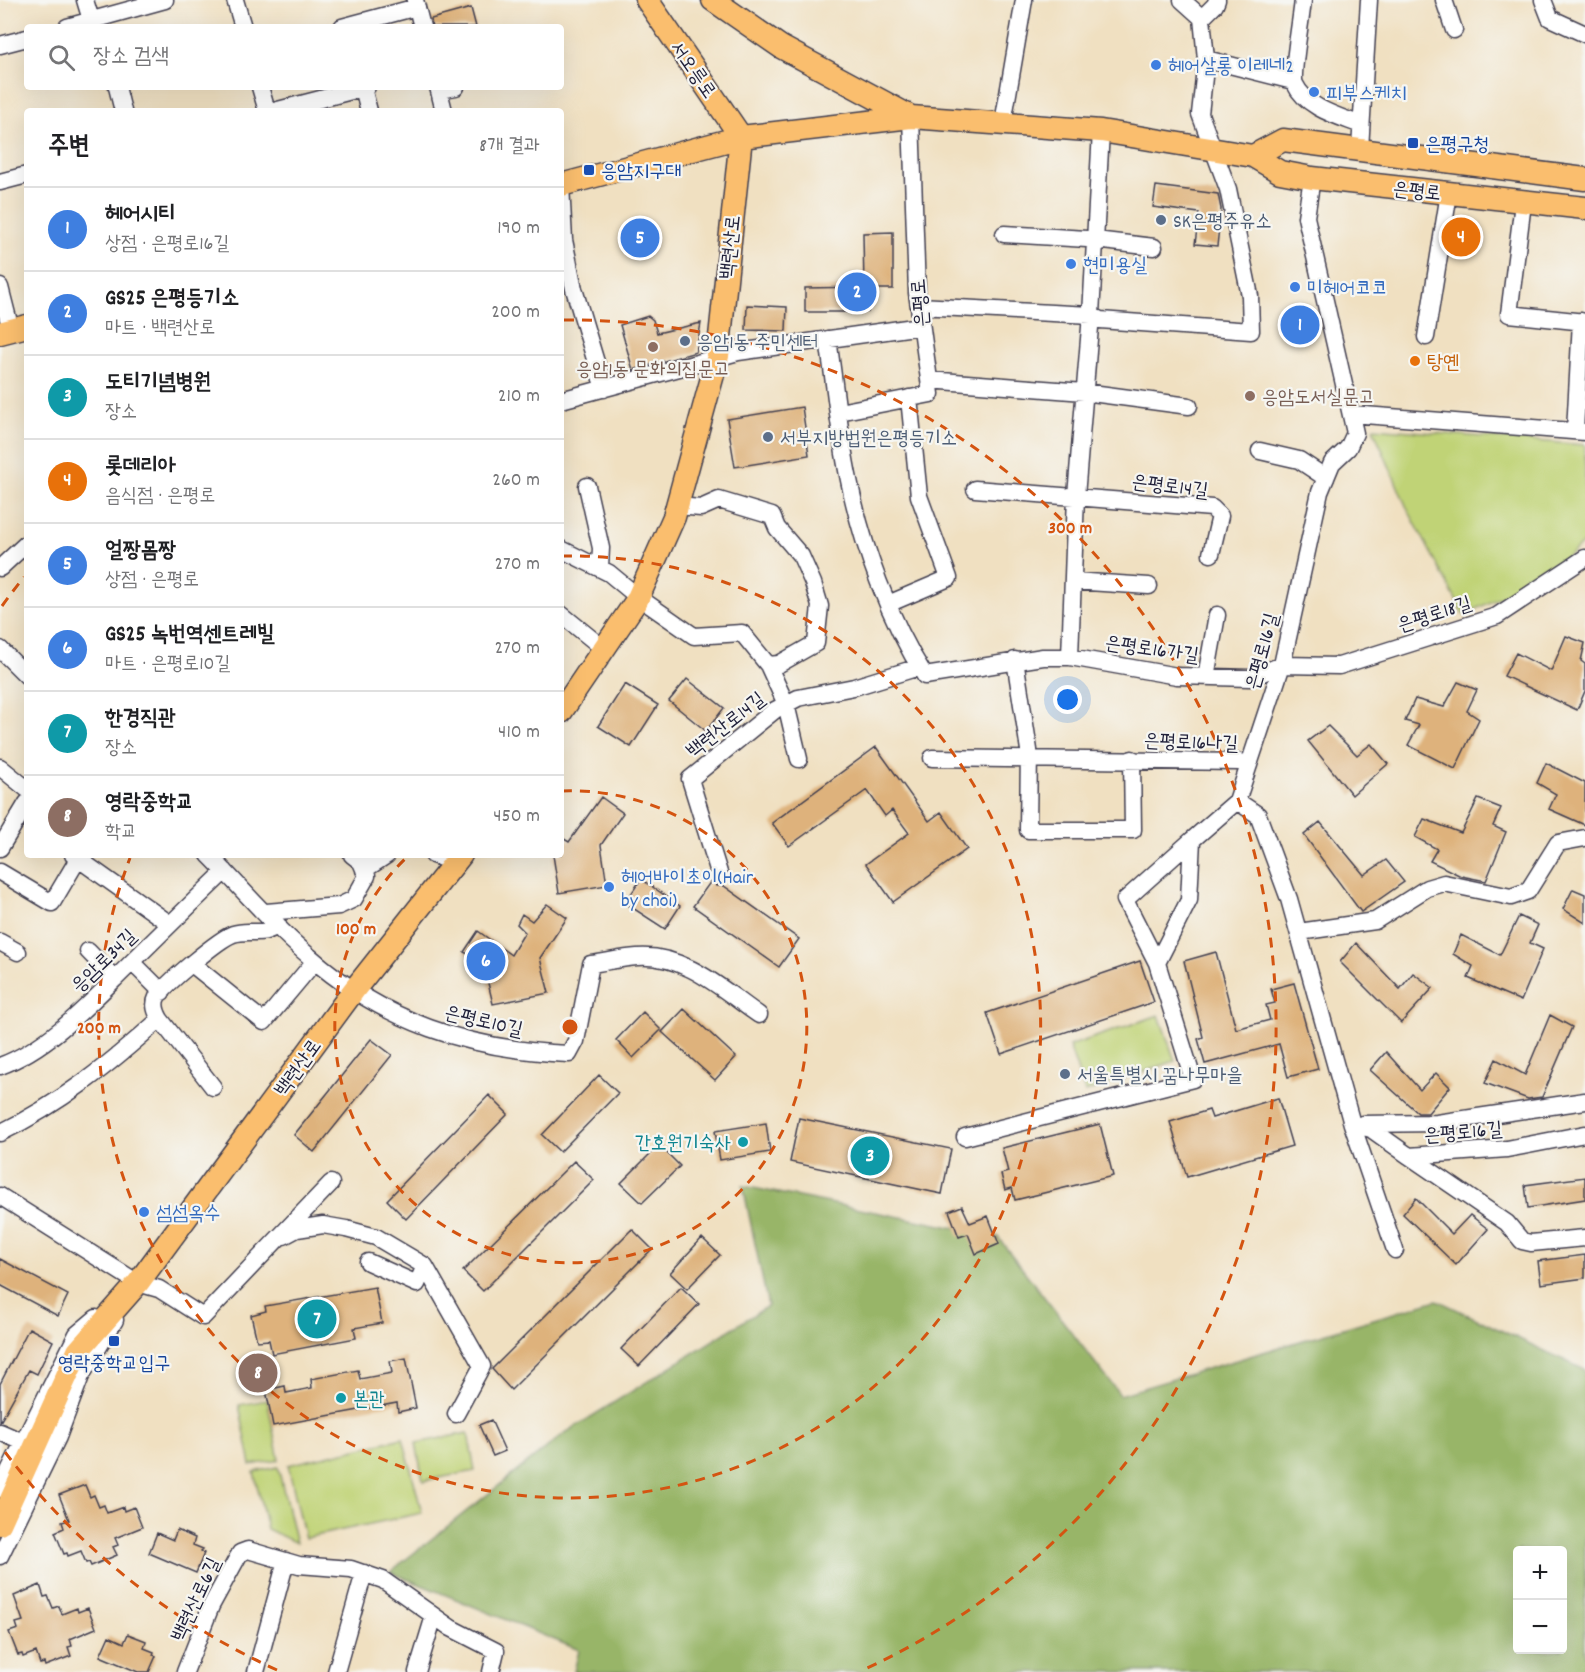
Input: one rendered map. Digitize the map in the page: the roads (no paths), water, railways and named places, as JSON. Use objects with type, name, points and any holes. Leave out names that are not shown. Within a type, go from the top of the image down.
[{"type":"main road","name":"서오릉로","points":[[647,0],[741,137]]},
{"type":"main road","points":[[713,0],[781,47],[911,117]]},
{"type":"main road","name":"은평로","points":[[564,184],[741,137],[911,117],[1101,131],[1253,156],[1280,172],[1312,178],[1585,208]]},
{"type":"main road","name":"백련산로","points":[[564,708],[638,597],[677,506],[718,356],[741,137]]},
{"type":"main road","name":"은평로","points":[[1253,156],[1283,140],[1585,179]]},
{"type":"main road","name":"백련산로","points":[[0,1524],[78,1351],[138,1283],[354,990],[458,859]]},
{"type":"street","points":[[84,0],[97,22],[165,0]]},
{"type":"street","points":[[235,0],[242,24]]},
{"type":"street","points":[[1003,123],[1024,0]]},
{"type":"street","points":[[919,306],[1091,315],[1100,320],[1251,331],[1250,296],[1228,189],[1216,150],[1200,114],[1206,59],[1202,18],[1182,0]]},
{"type":"street","points":[[1202,18],[1215,5],[1216,0]]},
{"type":"street","points":[[1303,0],[1293,81],[1303,97],[1328,112],[1361,125]]},
{"type":"street","points":[[1360,149],[1369,0]]},
{"type":"street","points":[[1444,0],[1454,30]]},
{"type":"street","points":[[1543,0],[1550,18],[1585,34]]},
{"type":"street","points":[[351,24],[416,3],[421,24]]},
{"type":"street","points":[[0,45],[24,39]]},
{"type":"street","points":[[1206,59],[1293,81]]},
{"type":"street","points":[[118,90],[122,108]]},
{"type":"street","points":[[261,90],[266,108]]},
{"type":"street","points":[[286,108],[357,90]]},
{"type":"street","points":[[365,90],[368,108]]},
{"type":"street","points":[[438,90],[443,108]]},
{"type":"street","name":"은평로","points":[[911,117],[919,306],[929,380]]},
{"type":"street","points":[[1070,657],[1076,496],[1096,243],[1101,131]]},
{"type":"street","points":[[0,182],[24,176]]},
{"type":"street","name":"은평로16길","points":[[1237,801],[1282,665],[1320,492],[1332,464],[1348,447],[1355,433],[1306,217],[1312,178]]},
{"type":"street","points":[[1426,338],[1449,193]]},
{"type":"street","points":[[1351,414],[1580,431],[1583,322],[1509,314],[1523,202]]},
{"type":"street","points":[[1004,234],[1087,239],[1096,243],[1154,248]]},
{"type":"street","points":[[564,240],[574,289],[604,389]]},
{"type":"street","points":[[0,287],[13,330]]},
{"type":"street","points":[[564,399],[718,356],[921,326]]},
{"type":"street","points":[[828,339],[849,481],[888,604],[911,656],[925,676],[1015,660]]},
{"type":"street","points":[[838,412],[931,394],[929,380],[1084,392],[1189,406]]},
{"type":"street","points":[[888,604],[949,578],[919,496],[909,398]]},
{"type":"street","points":[[1260,451],[1299,460],[1326,478]]},
{"type":"street","points":[[587,486],[601,548],[600,567]]},
{"type":"street","name":"은평로14길","points":[[975,489],[1212,508],[1220,516],[1211,554]]},
{"type":"street","points":[[677,506],[701,508],[719,500],[772,516],[777,528],[801,556],[820,606],[816,643],[779,663],[768,664]]},
{"type":"street","points":[[0,568],[24,546]]},
{"type":"street","points":[[564,550],[600,567],[694,636],[742,633],[768,664],[786,704],[799,759]]},
{"type":"street","name":"은평로18길","points":[[1282,665],[1339,666],[1497,616],[1585,558]]},
{"type":"street","points":[[1073,581],[1149,586]]},
{"type":"street","points":[[1206,677],[1217,615]]},
{"type":"street","points":[[564,620],[604,649]]},
{"type":"street","points":[[0,649],[24,670]]},
{"type":"street","name":"은평로16가길","points":[[1015,660],[1070,657],[1177,676],[1250,678],[1282,665]]},
{"type":"street","name":"은평로16나길","points":[[1015,660],[1023,701],[1029,759],[1028,830],[1132,830],[1132,759]]},
{"type":"street","name":"백련산로14길","points":[[720,876],[690,779],[775,710],[798,698],[874,682],[920,667]]},
{"type":"street","name":"은평로16나길","points":[[932,758],[1132,759],[1240,762],[1249,765]]},
{"type":"street","points":[[0,767],[24,787]]},
{"type":"street","points":[[965,1137],[1193,1079],[1158,963],[1125,900],[1237,801],[1258,815],[1299,932],[1352,1124],[1395,1250]]},
{"type":"street","points":[[1,844],[24,814]]},
{"type":"street","points":[[1299,932],[1375,921],[1427,888],[1444,883],[1511,897],[1528,891],[1558,843],[1585,838]]},
{"type":"street","points":[[1158,963],[1189,900],[1192,840]]},
{"type":"street","points":[[0,872],[52,903],[74,858]]},
{"type":"street","points":[[76,858],[170,924]]},
{"type":"street","name":"은평로10길","points":[[212,858],[315,961],[354,990],[406,1021],[475,1044],[536,1053],[569,1054],[576,1041],[591,964],[639,956],[673,961],[702,974],[759,1015]]},
{"type":"street","points":[[266,912],[339,906],[354,899],[367,876],[354,858]]},
{"type":"street","points":[[364,870],[382,858]]},
{"type":"street","name":"응암로34길","points":[[0,1066],[13,1061],[44,1041],[115,979],[225,871]]},
{"type":"street","points":[[213,1087],[160,1019],[155,1009],[156,998],[192,964],[236,933],[268,933],[278,925]]},
{"type":"street","points":[[0,942],[18,952]]},
{"type":"street","points":[[88,951],[115,979]]},
{"type":"street","points":[[192,964],[264,1022],[315,961]]},
{"type":"street","points":[[132,962],[162,992]]},
{"type":"street","points":[[0,1133],[33,1117],[84,1084],[160,1019]]},
{"type":"street","points":[[1352,1124],[1437,1124],[1585,1101]]},
{"type":"street","name":"은평로16길","points":[[1352,1124],[1371,1129],[1409,1156],[1507,1149],[1585,1134]]},
{"type":"street","points":[[1409,1156],[1507,1223],[1522,1241],[1531,1243],[1585,1238]]},
{"type":"street","points":[[0,1196],[138,1283],[159,1289],[202,1317],[331,1183]]},
{"type":"street","points":[[275,1241],[297,1229],[323,1226],[346,1229],[376,1237],[425,1266],[482,1366],[456,1414]]},
{"type":"street","points":[[368,1262],[417,1284],[425,1266]]},
{"type":"street","name":"백련산로","points":[[0,1489],[77,1334],[138,1283]]},
{"type":"street","name":"백련산로","points":[[0,1556],[58,1437],[81,1376],[138,1283]]},
{"type":"street","points":[[0,1432],[23,1442]]},
{"type":"street","name":"백련산로6길","points":[[185,1672],[211,1606],[240,1552],[248,1550],[286,1561]]},
{"type":"street","points":[[256,1672],[286,1561],[351,1569],[383,1580],[451,1628],[496,1651],[491,1672]]},
{"type":"street","points":[[336,1672],[364,1574]]},
{"type":"street","points":[[417,1672],[434,1616]]},
{"type":"place","name":"헤어살롱 이레네2","points":[[1156,65]]},
{"type":"place","name":"피부스케치","points":[[1314,92]]},
{"type":"place","name":"은평구청","points":[[1413,143]]},
{"type":"place","name":"응암지구대","points":[[589,170]]},
{"type":"place","name":"SK은평주유소","points":[[1161,220]]},
{"type":"place","name":"롯데리아","points":[[1461,237]]},
{"type":"place","name":"얼짱몸짱","points":[[640,238]]},
{"type":"place","name":"현미용실","points":[[1071,264]]},
{"type":"place","name":"미헤어코코","points":[[1295,287]]},
{"type":"place","name":"GS25 은평등기소","points":[[857,292]]},
{"type":"place","name":"헤어시티","points":[[1300,325]]},
{"type":"place","name":"응암1동 주민센터","points":[[685,341]]},
{"type":"place","name":"응암1동 문화의집문고","points":[[653,347]]},
{"type":"place","name":"탕옌","points":[[1415,361]]},
{"type":"place","name":"응암도서실문고","points":[[1250,396]]},
{"type":"place","name":"서부지방법원은평등기소","points":[[768,437]]},
{"type":"place","name":"헤어바이초이(Hair by choi)","points":[[609,887]]},
{"type":"place","name":"GS25 녹번역센트레빌","points":[[486,961]]},
{"type":"place","name":"서울특별시 꿈나무마을","points":[[1065,1074]]},
{"type":"place","name":"간호원기숙사","points":[[743,1142]]},
{"type":"place","name":"도티기념병원","points":[[870,1156]]},
{"type":"place","name":"섬섬옥수","points":[[144,1212]]},
{"type":"place","name":"한경직관","points":[[317,1319]]},
{"type":"place","name":"영락중학교입구","points":[[114,1341]]},
{"type":"place","name":"영락중학교","points":[[258,1373]]},
{"type":"place","name":"본관","points":[[341,1398]]}]
